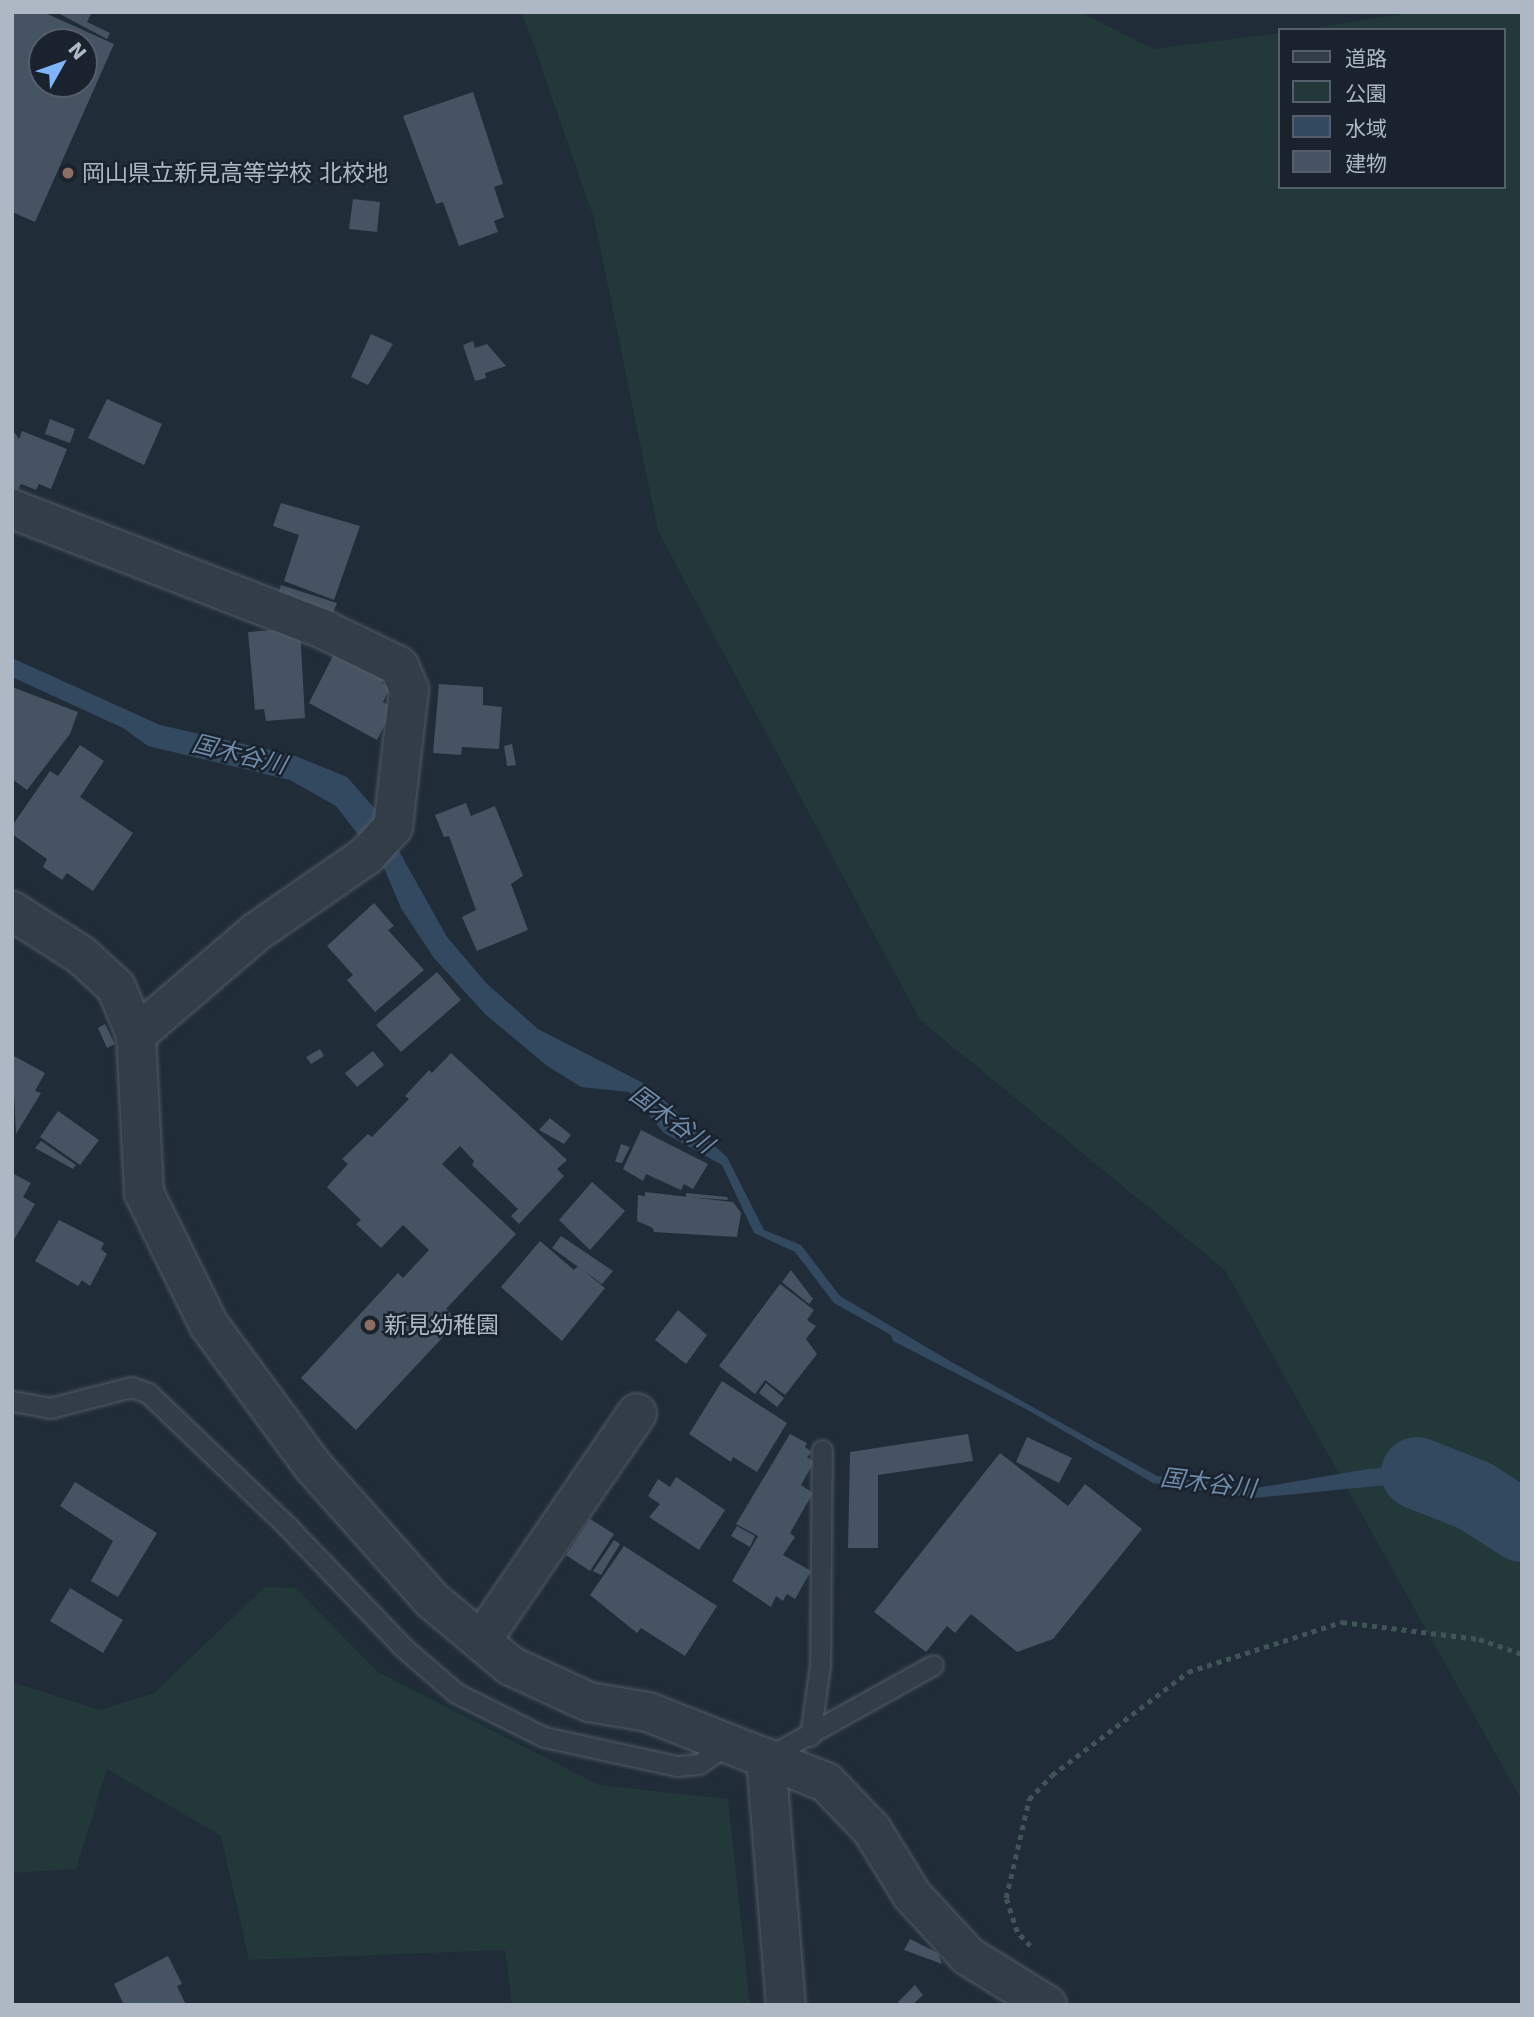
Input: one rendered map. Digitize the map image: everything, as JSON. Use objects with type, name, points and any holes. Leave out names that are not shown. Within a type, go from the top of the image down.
[{"type":"street","points":[[12,509],[325,630],[399,666],[409,689],[393,827],[366,856],[255,933],[136,1035]]},
{"type":"street","points":[[12,911],[81,955],[116,987],[136,1035],[144,1193],[209,1325],[313,1466],[432,1600],[511,1666],[589,1702],[648,1712],[826,1782],[872,1830],[912,1895],[968,1956],[1046,2005]]},
{"type":"street","points":[[481,1641],[637,1413]]},
{"type":"street","points":[[766,1758],[786,2005]]},
{"type":"lane","points":[[12,1401],[50,1408],[131,1387],[148,1393],[288,1527],[405,1649],[456,1693],[544,1737],[677,1766],[699,1764],[729,1743]]},
{"type":"lane","points":[[810,1737],[820,1665],[822,1450]]},
{"type":"lane","points":[[766,1758],[810,1737],[933,1665]]},
{"type":"path","points":[[1033,1949],[1017,1932],[1006,1898],[1029,1799],[1052,1775],[1188,1672],[1342,1622],[1479,1639],[1522,1654]]},
{"type":"green space","points":[[522,12],[1080,12],[1153,49],[1278,33],[1278,189],[1506,189],[1506,28],[1314,28],[1415,12],[1522,12],[1522,1801],[1225,1270],[920,1020],[658,531],[594,218]]},
{"type":"green space","points":[[265,1587],[296,1588],[378,1672],[599,1785],[728,1799],[750,2005],[512,2005],[505,1950],[249,1960],[221,1836],[107,1769],[76,1869],[12,1873],[12,1682],[100,1710],[154,1693]]},
{"type":"water","points":[[12,658],[160,725],[293,755],[347,777],[376,810],[447,937],[487,984],[538,1029],[647,1085],[727,1157],[764,1230],[801,1245],[840,1296],[948,1360],[1157,1476],[1256,1488],[1368,1469],[1433,1465],[1513,1499],[1501,1529],[1416,1488],[1397,1484],[1254,1498],[1153,1483],[1026,1409],[893,1341],[891,1335],[834,1303],[795,1252],[754,1233],[722,1165],[664,1133],[629,1092],[581,1087],[546,1065],[485,1014],[434,958],[401,908],[384,868],[336,806],[290,780],[148,746],[123,728],[12,677]]},
{"type":"building","points":[[12,12],[43,12],[78,28],[28,28],[28,98],[90,98],[35,222],[12,212]]},
{"type":"building","points":[[56,12],[92,12],[87,22],[110,33],[107,39],[98,34],[98,28],[86,28]]},
{"type":"building","points":[[98,37],[114,44],[98,80]]},
{"type":"building","points":[[473,92],[503,184],[494,187],[504,217],[494,221],[498,232],[459,246],[443,202],[436,204],[403,116]]},
{"type":"building","points":[[353,199],[380,202],[377,232],[349,229]]},
{"type":"building","points":[[371,334],[393,344],[368,385],[351,377]]},
{"type":"building","points":[[473,341],[475,348],[487,344],[506,366],[485,373],[486,378],[475,381],[463,345]]},
{"type":"building","points":[[107,399],[162,424],[144,465],[88,438]]},
{"type":"building","points":[[50,419],[75,429],[70,443],[45,434]]},
{"type":"building","points":[[12,429],[19,439],[22,431],[67,449],[51,489],[39,484],[36,490],[21,484],[18,490],[12,487]]},
{"type":"building","points":[[281,503],[360,526],[334,600],[284,581],[299,535],[273,526]]},
{"type":"building","points":[[281,585],[337,603],[332,615],[277,596]]},
{"type":"building","points":[[300,628],[305,718],[266,721],[264,709],[255,710],[248,632]]},
{"type":"building","points":[[334,654],[384,679],[382,683],[390,687],[383,702],[393,708],[377,740],[309,703]]},
{"type":"building","points":[[439,684],[483,687],[483,705],[502,707],[499,749],[462,747],[461,755],[433,753]]},
{"type":"building","points":[[12,687],[78,712],[70,734],[27,790],[12,779]]},
{"type":"building","points":[[512,744],[516,765],[507,766],[504,746]]},
{"type":"building","points":[[80,745],[104,761],[80,797],[133,833],[93,891],[67,873],[62,880],[43,867],[47,859],[12,834],[12,826],[50,771],[58,776]]},
{"type":"building","points":[[466,803],[471,816],[495,806],[523,876],[511,884],[528,930],[477,951],[462,917],[476,910],[449,836],[444,837],[435,815]]},
{"type":"building","points":[[374,903],[394,926],[388,930],[424,970],[375,1012],[347,980],[353,975],[327,946]]},
{"type":"building","points":[[437,972],[461,1000],[401,1052],[376,1025]]},
{"type":"building","points":[[105,1024],[115,1044],[107,1048],[98,1028]]},
{"type":"building","points":[[320,1049],[324,1056],[311,1064],[306,1057]]},
{"type":"building","points":[[373,1051],[384,1065],[357,1087],[345,1073]]},
{"type":"building","points":[[451,1053],[567,1160],[557,1169],[564,1176],[519,1224],[511,1216],[518,1209],[472,1165],[474,1161],[460,1146],[442,1164],[516,1234],[446,1309],[458,1321],[356,1430],[301,1378],[398,1273],[403,1278],[429,1250],[403,1225],[381,1248],[356,1224],[361,1220],[327,1187],[348,1164],[342,1159],[368,1134],[372,1137],[409,1099],[405,1096],[429,1070],[432,1073]]},
{"type":"building","points":[[12,1055],[45,1073],[35,1091],[41,1093],[16,1134]]},
{"type":"building","points":[[58,1111],[99,1140],[80,1165],[40,1137]]},
{"type":"building","points":[[550,1118],[571,1135],[564,1144],[539,1130]]},
{"type":"building","points":[[641,1130],[708,1164],[693,1189],[684,1184],[681,1190],[646,1174],[643,1181],[623,1169]]},
{"type":"building","points":[[41,1141],[76,1165],[73,1169],[35,1148]]},
{"type":"building","points":[[621,1144],[630,1147],[622,1163],[615,1162]]},
{"type":"building","points":[[12,1173],[31,1183],[23,1197],[35,1204],[12,1243]]},
{"type":"building","points":[[592,1182],[625,1211],[590,1250],[559,1220]]},
{"type":"building","points":[[645,1192],[733,1202],[741,1213],[737,1237],[654,1232],[653,1228],[637,1221],[638,1195],[645,1196]]},
{"type":"building","points":[[686,1193],[727,1197],[728,1200],[686,1197]]},
{"type":"building","points":[[59,1220],[104,1243],[101,1249],[107,1254],[90,1286],[82,1280],[78,1286],[35,1261]]},
{"type":"building","points":[[561,1236],[613,1271],[602,1284],[552,1248]]},
{"type":"building","points":[[540,1241],[574,1270],[578,1266],[605,1288],[562,1341],[501,1287]]},
{"type":"building","points":[[791,1270],[813,1299],[809,1304],[782,1282]]},
{"type":"building","points":[[780,1284],[814,1310],[807,1320],[816,1326],[806,1339],[817,1354],[785,1395],[765,1380],[755,1394],[719,1366]]},
{"type":"building","points":[[678,1310],[707,1335],[686,1364],[655,1340]]},
{"type":"building","points":[[722,1381],[787,1423],[757,1472],[733,1457],[731,1462],[689,1434]]},
{"type":"building","points":[[766,1383],[784,1398],[777,1407],[759,1393]]},
{"type":"building","points":[[790,1434],[807,1443],[805,1447],[812,1452],[807,1457],[814,1462],[801,1485],[813,1493],[790,1533],[795,1537],[783,1555],[811,1571],[795,1599],[787,1594],[783,1601],[776,1596],[771,1607],[732,1581],[758,1536],[736,1524]]},
{"type":"building","points":[[968,1434],[973,1461],[878,1475],[878,1548],[848,1548],[850,1452]]},
{"type":"building","points":[[1027,1437],[1072,1458],[1059,1483],[1016,1462]]},
{"type":"building","points":[[1000,1453],[1068,1506],[1085,1484],[1142,1529],[1053,1639],[1017,1652],[971,1614],[955,1633],[947,1626],[926,1652],[874,1612]]},
{"type":"building","points":[[676,1477],[725,1510],[699,1550],[649,1517],[660,1504],[648,1496],[658,1479],[670,1487]]},
{"type":"building","points":[[75,1482],[157,1533],[118,1597],[91,1581],[113,1541],[60,1506]]},
{"type":"building","points":[[590,1519],[614,1534],[590,1571],[566,1555]]},
{"type":"building","points":[[737,1526],[755,1536],[750,1547],[731,1536]]},
{"type":"building","points":[[614,1540],[620,1544],[601,1575],[593,1571]]},
{"type":"building","points":[[624,1546],[717,1606],[685,1656],[641,1628],[637,1633],[590,1595]]},
{"type":"building","points":[[70,1588],[123,1620],[103,1653],[50,1621]]},
{"type":"building","points":[[910,1939],[938,1953],[942,1964],[904,1950]]},
{"type":"building","points":[[168,1956],[182,1984],[177,1986],[186,2005],[124,2005],[114,1984]]},
{"type":"building","points":[[915,1985],[923,1995],[912,2005],[901,2005],[898,2002]]},
{"type":"waterway","name":"国木谷川","points":[[1417,1473],[1475,1496],[1522,1526]]},
{"type":"place","name":"岡山県立新見高等学校 北校地","points":[[68,173]]},
{"type":"place","name":"新見幼稚園","points":[[370,1325]]}]
